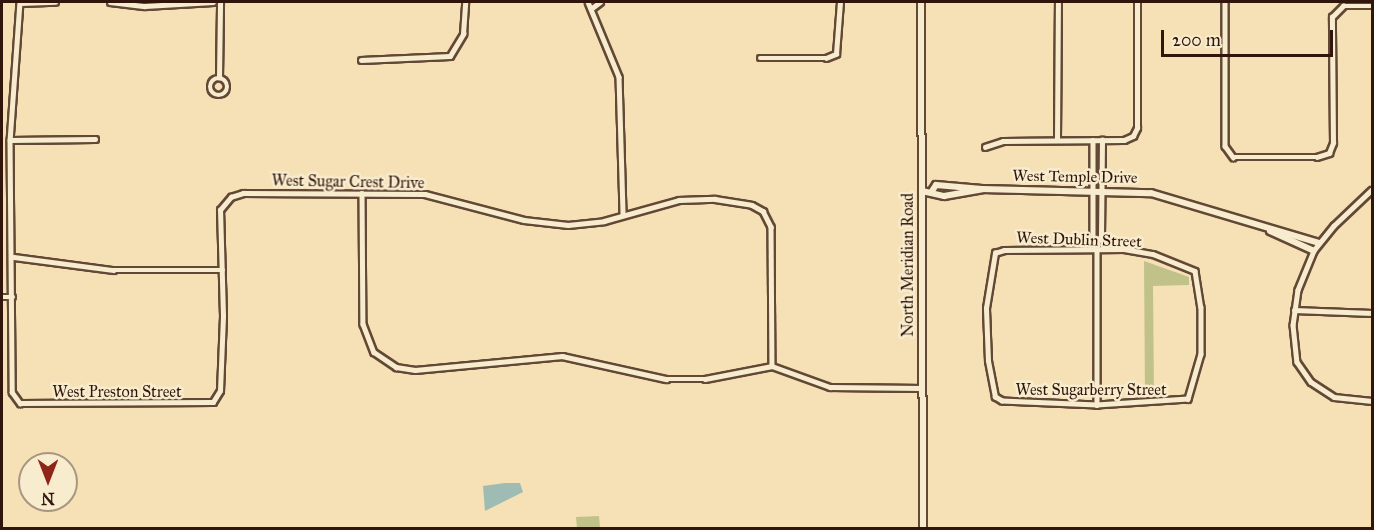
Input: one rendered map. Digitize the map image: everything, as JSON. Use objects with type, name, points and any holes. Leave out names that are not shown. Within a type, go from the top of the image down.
[{"type":"street","points":[[2,297],[13,297],[10,140],[20,2],[55,2]]},
{"type":"street","points":[[110,2],[153,6],[213,2]]},
{"type":"street","points":[[219,2],[219,78],[210,88],[220,96],[228,88],[227,82],[219,78]]},
{"type":"street","points":[[361,60],[441,59],[454,54],[463,34],[465,2]]},
{"type":"street","points":[[588,2],[613,57],[622,97],[623,215]]},
{"type":"street","points":[[592,8],[600,2]]},
{"type":"street","points":[[760,58],[826,58],[836,54],[840,2]]},
{"type":"street","name":"North Meridian Road","points":[[921,2],[923,528]]},
{"type":"street","points":[[1058,2],[1058,139]]},
{"type":"street","points":[[985,147],[1003,141],[1102,140],[1131,137],[1137,128],[1137,2]]},
{"type":"street","points":[[1226,2],[1228,154],[1279,158],[1317,157],[1329,153],[1333,143],[1332,16],[1336,9],[1372,6]]},
{"type":"street","points":[[10,140],[95,139]]},
{"type":"street","points":[[1093,140],[1094,237],[1098,241]]},
{"type":"street","points":[[1097,405],[1097,249],[1101,236],[1102,140]]},
{"type":"street","name":"West Temple Drive","points":[[932,191],[936,185],[982,189],[1102,189],[1151,193],[1270,231],[1314,251]]},
{"type":"street","name":"West Temple Drive","points":[[932,191],[936,196],[944,196],[982,189]]},
{"type":"street","points":[[1372,190],[1319,243],[1298,290],[1294,310],[1297,362],[1311,382],[1334,397],[1372,401]]},
{"type":"street","name":"West Temple Drive","points":[[922,191],[932,191]]},
{"type":"street","name":"West Sugar Crest Drive","points":[[223,270],[220,210],[231,197],[243,193],[436,195],[550,224],[586,224],[671,201],[715,199],[752,205],[763,211],[771,227],[772,366]]},
{"type":"street","points":[[362,193],[363,324],[369,343],[384,360],[415,370],[564,356],[657,378],[685,380],[772,366],[830,387],[922,388]]},
{"type":"street","name":"West Temple Drive","points":[[1270,231],[1278,229],[1319,243]]},
{"type":"street","name":"West Dublin Street","points":[[995,397],[987,361],[986,308],[995,253],[1004,249],[1097,249],[1153,254],[1195,271],[1201,307],[1200,354],[1193,391],[1188,399]]},
{"type":"street","points":[[14,257],[113,270],[223,270]]},
{"type":"street","name":"West Preston Street","points":[[13,297],[12,392],[17,400],[25,404],[196,403],[216,398],[220,391],[223,270]]},
{"type":"street","points":[[1294,310],[1372,313]]},
{"type":"street","name":"West Sugarberry Street","points":[[995,397],[1002,401],[1097,405],[1188,399]]},
{"type":"green space","points":[[1144,261],[1189,277],[1189,285],[1153,286],[1154,396],[1145,396]]},
{"type":"green space","points":[[599,516],[600,528],[577,528],[576,517]]},
{"type":"water","points":[[520,483],[523,492],[485,511],[483,486]]}]
